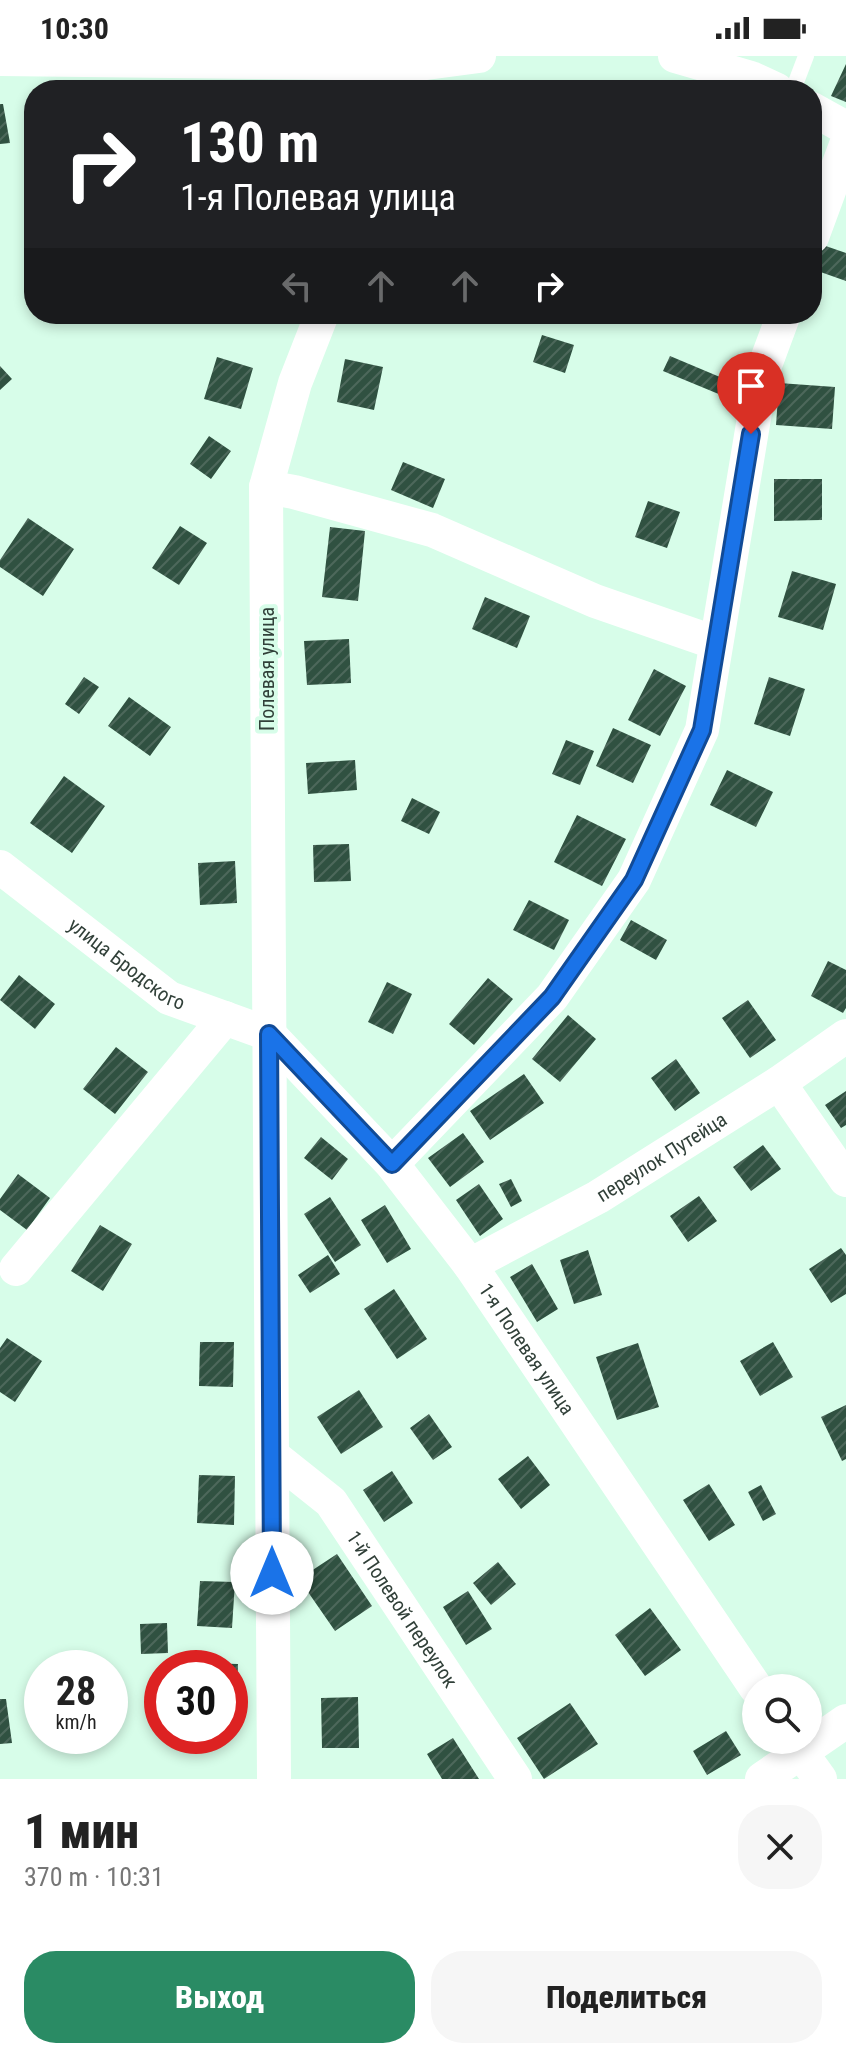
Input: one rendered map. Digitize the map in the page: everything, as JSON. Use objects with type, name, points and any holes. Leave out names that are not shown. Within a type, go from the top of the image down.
[{"type":"street","points":[[0,59],[414,77],[479,56]]},
{"type":"street","points":[[675,56],[755,80]]},
{"type":"street","points":[[822,115],[846,128]]},
{"type":"street","points":[[822,210],[846,145]]},
{"type":"street","name":"Полевая улица","points":[[274,1779],[266,487],[295,383],[318,324]]},
{"type":"street","points":[[392,1164],[552,997],[634,880],[702,730],[761,376],[780,324]]},
{"type":"street","points":[[266,487],[432,530],[595,601],[716,643]]},
{"type":"street","name":"улица Бродского","points":[[0,867],[169,998],[269,1034]]},
{"type":"street","points":[[5,1273],[225,1018]]},
{"type":"street","name":"1-я Полевая улица","points":[[269,1034],[392,1164],[470,1265],[747,1674]]},
{"type":"street","name":"переулок Путейца","points":[[470,1265],[598,1197],[779,1083],[846,1036]]},
{"type":"street","points":[[779,1083],[846,1180]]},
{"type":"street","name":"1-й Полевой переулок","points":[[272,1455],[331,1502],[515,1779]]},
{"type":"street","points":[[822,1733],[846,1721]]},
{"type":"street","points":[[762,1779],[788,1754]]},
{"type":"street","points":[[802,1754],[820,1779]]},
{"type":"lane","points":[[797,80],[806,56]]},
{"type":"building","points":[[846,64],[846,102],[831,96]]},
{"type":"building","points":[[0,104],[3,104],[10,143],[0,144]]},
{"type":"building","points":[[822,245],[846,253],[846,281],[822,273]]},
{"type":"building","points":[[542,335],[574,345],[565,373],[533,362]]},
{"type":"building","points":[[670,356],[727,380],[721,395],[663,371]]},
{"type":"building","points":[[217,357],[253,368],[241,409],[204,399]]},
{"type":"building","points":[[345,359],[383,367],[374,410],[337,402]]},
{"type":"building","points":[[0,366],[12,379],[0,390]]},
{"type":"building","points":[[779,383],[835,387],[832,429],[776,425]]},
{"type":"building","points":[[209,436],[231,451],[211,479],[190,464]]},
{"type":"building","points":[[403,462],[445,479],[433,508],[391,490]]},
{"type":"building","points":[[774,479],[822,479],[822,520],[774,521]]},
{"type":"building","points":[[648,501],[680,512],[667,548],[635,537]]},
{"type":"building","points":[[28,518],[74,549],[43,596],[0,567],[0,560]]},
{"type":"building","points":[[180,526],[207,543],[179,585],[152,568]]},
{"type":"building","points":[[330,527],[365,531],[358,601],[322,597]]},
{"type":"building","points":[[792,571],[836,584],[823,630],[778,617]]},
{"type":"building","points":[[485,597],[530,616],[517,648],[472,629]]},
{"type":"building","points":[[349,639],[351,683],[307,685],[304,641]]},
{"type":"building","points":[[654,669],[686,686],[660,736],[628,720]]},
{"type":"building","points":[[84,677],[99,687],[79,714],[65,704]]},
{"type":"building","points":[[769,677],[805,689],[790,736],[754,724]]},
{"type":"building","points":[[129,697],[171,727],[150,756],[108,726]]},
{"type":"building","points":[[613,728],[651,745],[633,783],[596,766]]},
{"type":"building","points":[[566,740],[594,751],[580,785],[552,774]]},
{"type":"building","points":[[355,760],[357,790],[308,794],[306,763]]},
{"type":"building","points":[[727,770],[773,792],[756,827],[710,805]]},
{"type":"building","points":[[64,776],[105,806],[72,853],[30,823]]},
{"type":"building","points":[[412,798],[440,812],[429,834],[401,821]]},
{"type":"building","points":[[577,815],[626,839],[602,886],[554,862]]},
{"type":"building","points":[[349,844],[351,881],[314,882],[313,845]]},
{"type":"building","points":[[235,861],[237,903],[200,905],[198,863]]},
{"type":"building","points":[[529,900],[569,920],[554,950],[513,930]]},
{"type":"building","points":[[631,920],[667,940],[656,960],[620,940]]},
{"type":"building","points":[[828,961],[846,970],[846,1008],[843,1013],[811,996]]},
{"type":"building","points":[[19,975],[55,1004],[35,1029],[0,1000]]},
{"type":"building","points":[[488,978],[513,999],[474,1045],[449,1024]]},
{"type":"building","points":[[387,982],[412,994],[393,1034],[368,1022]]},
{"type":"building","points":[[748,1000],[776,1040],[750,1058],[722,1018]]},
{"type":"building","points":[[568,1015],[596,1039],[560,1082],[532,1059]]},
{"type":"building","points":[[116,1047],[148,1072],[115,1114],[83,1089]]},
{"type":"building","points":[[676,1059],[700,1093],[675,1111],[651,1078]]},
{"type":"building","points":[[524,1074],[544,1103],[490,1140],[470,1111]]},
{"type":"building","points":[[846,1091],[846,1125],[841,1128],[825,1105]]},
{"type":"building","points":[[463,1133],[484,1162],[450,1187],[428,1158]]},
{"type":"building","points":[[321,1137],[348,1159],[332,1180],[304,1158]]},
{"type":"building","points":[[763,1145],[781,1169],[751,1191],[733,1167]]},
{"type":"building","points":[[18,1174],[50,1198],[27,1230],[0,1210],[0,1199]]},
{"type":"building","points":[[511,1179],[522,1201],[511,1207],[499,1184]]},
{"type":"building","points":[[479,1184],[503,1219],[480,1236],[456,1200]]},
{"type":"building","points":[[699,1196],[717,1221],[688,1242],[670,1216]]},
{"type":"building","points":[[330,1197],[361,1245],[335,1262],[304,1214]]},
{"type":"building","points":[[385,1205],[411,1249],[387,1263],[361,1220]]},
{"type":"building","points":[[100,1225],[132,1244],[103,1291],[71,1271]]},
{"type":"building","points":[[841,1248],[846,1255],[846,1294],[831,1303],[809,1269]]},
{"type":"building","points":[[588,1250],[602,1295],[574,1304],[560,1260]]},
{"type":"building","points":[[328,1255],[340,1274],[310,1293],[298,1275]]},
{"type":"building","points":[[532,1264],[558,1309],[537,1322],[510,1277]]},
{"type":"building","points":[[394,1289],[427,1339],[397,1359],[364,1309]]},
{"type":"building","points":[[7,1338],[42,1361],[15,1402],[0,1392],[0,1348]]},
{"type":"building","points":[[200,1342],[234,1342],[233,1387],[199,1386]]},
{"type":"building","points":[[773,1342],[793,1377],[760,1396],[740,1361]]},
{"type":"building","points":[[638,1343],[659,1407],[617,1420],[596,1357]]},
{"type":"building","points":[[359,1390],[383,1427],[341,1454],[317,1417]]},
{"type":"building","points":[[846,1405],[846,1459],[842,1461],[821,1417]]},
{"type":"building","points":[[429,1414],[452,1447],[433,1460],[410,1428]]},
{"type":"building","points":[[528,1456],[550,1485],[521,1509],[498,1479]]},
{"type":"building","points":[[392,1471],[413,1503],[384,1522],[363,1490]]},
{"type":"building","points":[[199,1475],[235,1476],[234,1525],[197,1523]]},
{"type":"building","points":[[709,1484],[735,1525],[709,1541],[683,1500]]},
{"type":"building","points":[[761,1485],[776,1514],[763,1521],[748,1492]]},
{"type":"building","points":[[337,1554],[372,1606],[335,1631],[299,1579]]},
{"type":"building","points":[[498,1562],[516,1584],[491,1605],[473,1583]]},
{"type":"building","points":[[200,1581],[235,1582],[232,1628],[197,1626]]},
{"type":"building","points":[[468,1591],[492,1629],[466,1645],[443,1607]]},
{"type":"building","points":[[650,1608],[681,1650],[645,1676],[615,1635]]},
{"type":"building","points":[[167,1623],[168,1650],[144,1650],[141,1654],[140,1624]]},
{"type":"building","points":[[358,1697],[359,1748],[322,1748],[321,1698]]},
{"type":"building","points":[[0,1699],[6,1699],[12,1743],[0,1744]]},
{"type":"building","points":[[570,1703],[598,1744],[544,1779],[517,1738]]},
{"type":"building","points":[[726,1731],[741,1755],[707,1775],[693,1751]]},
{"type":"building","points":[[453,1738],[479,1779],[442,1779],[427,1754]]},
{"type":"route","points":[[272,1573],[269,1034],[392,1164],[552,997],[634,880],[702,730],[751,434]]}]
